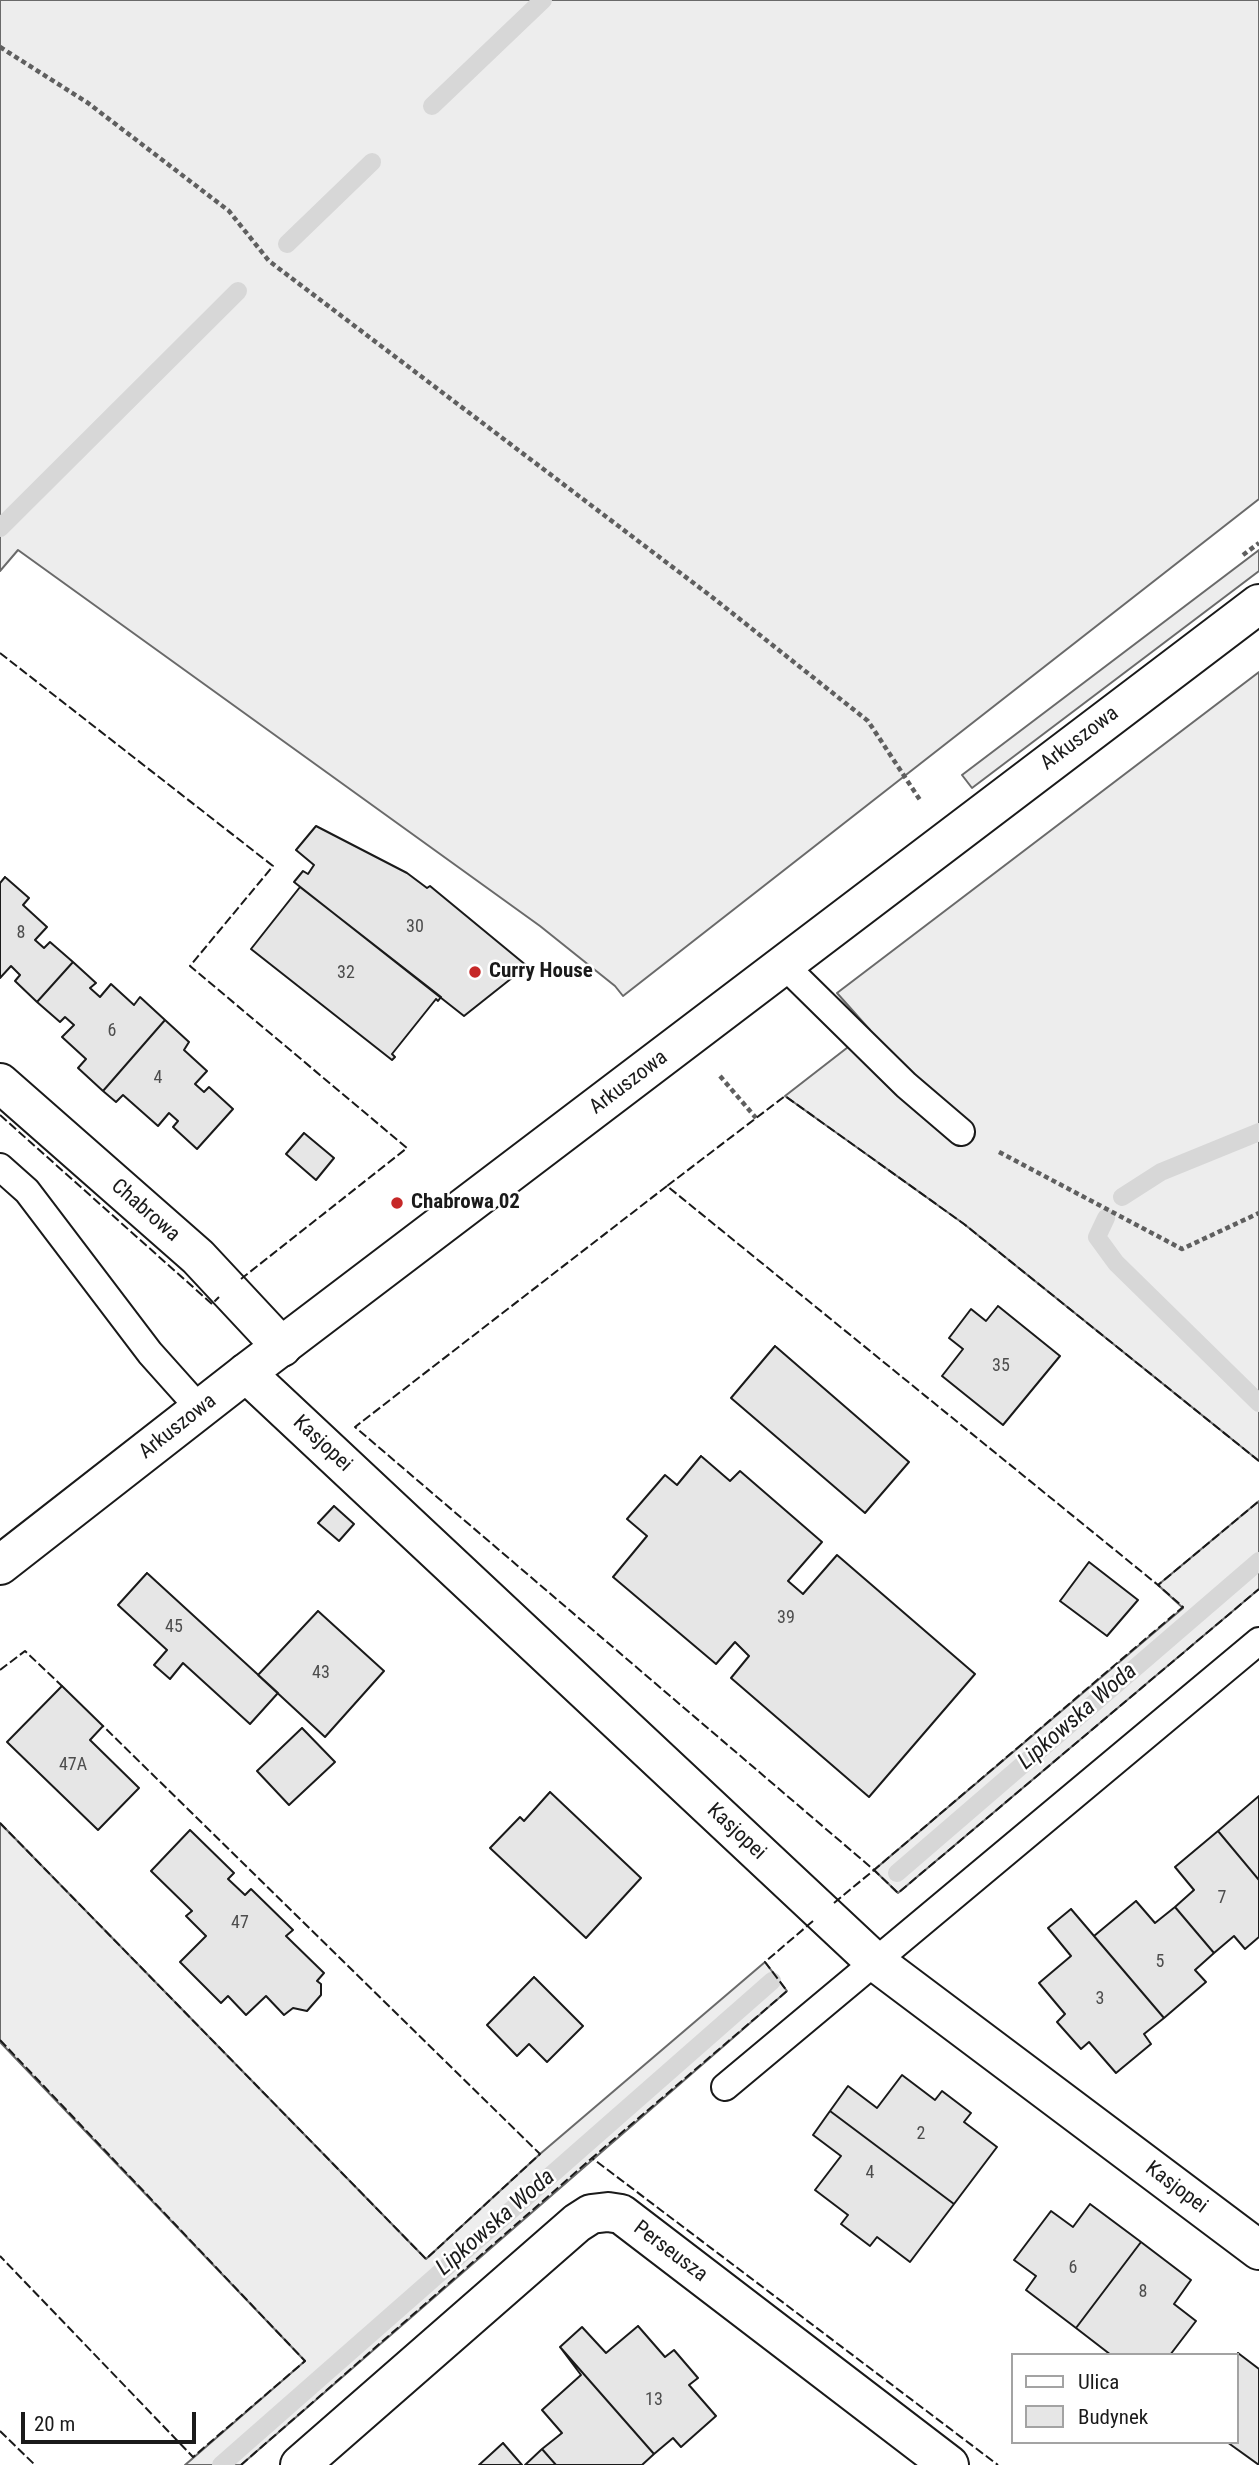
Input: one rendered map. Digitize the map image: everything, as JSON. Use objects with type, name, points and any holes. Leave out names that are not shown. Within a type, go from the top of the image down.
[{"type":"street","name":"Arkuszowa","points":[[0,1564],[246,1373],[1259,604]]},
{"type":"street","name":"Chabrowa","points":[[0,1083],[198,1257],[282,1347]]},
{"type":"street","name":"Kasjopei","points":[[246,1373],[873,1961],[1259,2250]]},
{"type":"street","name":"Perseusza","points":[[300,2465],[577,2223],[591,2214],[608,2212],[621,2214],[948,2465]]},
{"type":"lane","points":[[784,965],[905,1085],[961,1132]]},
{"type":"lane","points":[[0,1167],[27,1191],[150,1353],[201,1410]]},
{"type":"lane","points":[[725,2087],[1259,1641]]},
{"type":"path","points":[[0,47],[88,103],[229,211],[270,261],[712,597],[868,721],[920,801]]},
{"type":"path","points":[[715,1071],[756,1118]]},
{"type":"path","points":[[961,1132],[1182,1250],[1259,1213]]},
{"type":"shaded area","points":[[0,0],[1259,0],[1259,499],[623,996],[615,986],[540,926],[18,550],[0,571]]},
{"type":"shaded area","points":[[1259,550],[1259,571],[972,788],[962,775]]},
{"type":"shaded area","points":[[1259,672],[1259,1461],[964,1224],[785,1096],[870,1030],[837,993]]},
{"type":"shaded area","points":[[1259,1501],[1259,1589],[898,1893],[874,1870],[1183,1608],[1158,1585]]},
{"type":"shaded area","points":[[0,1823],[426,2259],[540,2154],[765,1962],[787,1991],[241,2465],[185,2465],[305,2361],[0,2042]]},
{"type":"building","points":[[316,826],[407,873],[427,888],[430,886],[527,966],[464,1016],[294,882],[303,871],[308,874],[314,865],[296,850]]},
{"type":"building","points":[[5,877],[29,898],[23,905],[47,927],[35,940],[44,948],[50,942],[73,962],[37,1002],[15,981],[20,975],[11,966],[0,978],[0,883]]},
{"type":"building","points":[[300,887],[441,997],[438,1001],[436,999],[392,1054],[395,1057],[392,1060],[251,949]]},
{"type":"building","points":[[73,962],[96,983],[90,988],[100,997],[111,984],[134,1005],[140,997],[165,1020],[103,1091],[78,1068],[86,1059],[62,1037],[74,1025],[65,1017],[60,1022],[37,1002]]},
{"type":"building","points":[[165,1020],[189,1042],[184,1050],[207,1071],[195,1084],[204,1092],[209,1087],[233,1109],[197,1149],[173,1127],[178,1121],[169,1113],[158,1126],[123,1095],[116,1102],[103,1091]]},
{"type":"building","points":[[304,1133],[334,1158],[316,1180],[286,1154]]},
{"type":"building","points":[[998,1306],[1060,1356],[1003,1425],[942,1376],[963,1349],[949,1338],[971,1309],[986,1321]]},
{"type":"building","points":[[775,1346],[909,1462],[865,1513],[731,1398]]},
{"type":"building","points":[[701,1456],[730,1481],[740,1471],[822,1542],[788,1581],[803,1594],[837,1555],[975,1674],[869,1797],[731,1678],[749,1656],[735,1642],[716,1664],[613,1577],[647,1536],[627,1519],[665,1475],[677,1485]]},
{"type":"building","points":[[334,1506],[354,1524],[339,1541],[318,1523]]},
{"type":"building","points":[[1089,1562],[1138,1600],[1107,1636],[1060,1601]]},
{"type":"building","points":[[147,1573],[278,1693],[250,1724],[183,1663],[170,1679],[154,1665],[167,1650],[118,1605]]},
{"type":"building","points":[[318,1611],[384,1671],[325,1737],[258,1675]]},
{"type":"building","points":[[62,1686],[103,1726],[90,1740],[139,1788],[98,1830],[7,1742]]},
{"type":"building","points":[[302,1728],[335,1762],[289,1805],[257,1771]]},
{"type":"building","points":[[550,1792],[641,1878],[586,1938],[490,1848],[520,1817],[524,1821]]},
{"type":"building","points":[[1259,1796],[1259,1880],[1218,1831]]},
{"type":"building","points":[[190,1830],[234,1873],[228,1879],[245,1895],[251,1889],[293,1930],[286,1936],[324,1973],[317,1981],[321,1984],[321,1995],[307,2011],[293,2008],[284,2015],[266,1996],[246,2015],[228,1996],[221,2003],[180,1962],[206,1936],[186,1916],[192,1911],[151,1871]]},
{"type":"building","points":[[1218,1831],[1259,1880],[1259,1937],[1245,1949],[1234,1936],[1214,1953],[1175,1907],[1194,1890],[1175,1867]]},
{"type":"building","points":[[1136,1901],[1155,1923],[1175,1907],[1214,1953],[1195,1970],[1206,1982],[1164,2018],[1094,1936]]},
{"type":"building","points":[[1071,1909],[1164,2018],[1144,2034],[1151,2044],[1116,2073],[1089,2042],[1081,2049],[1057,2022],[1065,2014],[1039,1983],[1071,1956],[1048,1928]]},
{"type":"building","points":[[534,1977],[583,2026],[547,2062],[529,2044],[517,2056],[487,2025]]},
{"type":"building","points":[[902,2075],[935,2100],[942,2091],[971,2113],[964,2122],[997,2147],[954,2204],[830,2111],[848,2086],[877,2108]]},
{"type":"building","points":[[830,2111],[954,2204],[910,2262],[877,2237],[870,2246],[841,2224],[848,2215],[815,2190],[841,2156],[813,2135]]},
{"type":"building","points":[[1090,2204],[1141,2242],[1076,2328],[1026,2290],[1036,2276],[1014,2260],[1051,2211],[1073,2227]]},
{"type":"building","points":[[1141,2242],[1191,2280],[1174,2304],[1196,2321],[1172,2353],[1108,2353],[1076,2328]]},
{"type":"building","points":[[638,2326],[665,2357],[674,2350],[698,2378],[689,2385],[716,2416],[681,2447],[673,2438],[654,2454],[560,2347],[582,2327],[606,2353]]},
{"type":"building","points":[[560,2347],[654,2454],[642,2465],[556,2465],[542,2449],[562,2433],[542,2410],[581,2375]]},
{"type":"building","points":[[1238,2353],[1259,2369],[1259,2465],[1230,2444],[1238,2444]]},
{"type":"building","points":[[503,2443],[522,2465],[479,2465]]},
{"type":"building","points":[[542,2449],[556,2465],[525,2465]]},
{"type":"waterway","points":[[432,106],[543,0]]},
{"type":"waterway","points":[[287,244],[372,162]]},
{"type":"waterway","points":[[0,528],[238,291]]},
{"type":"waterway","name":"Lipkowska Woda","points":[[1122,1197],[1161,1172],[1259,1132]]},
{"type":"waterway","name":"Lipkowska Woda","points":[[1106,1218],[1097,1237],[1116,1263],[1259,1403]]},
{"type":"waterway","name":"Lipkowska Woda","points":[[897,1873],[1259,1561]]},
{"type":"waterway","name":"Lipkowska Woda","points":[[221,2465],[772,1981]]},
{"type":"fence","points":[[0,653],[273,866],[190,966],[407,1148],[241,1279]]},
{"type":"fence","points":[[1259,1461],[964,1224],[785,1096],[667,1186],[1158,1585],[1259,1501]]},
{"type":"fence","points":[[0,1115],[212,1304],[219,1297]]},
{"type":"fence","points":[[667,1186],[355,1427],[874,1870],[1183,1607],[1158,1585]]},
{"type":"fence","points":[[834,1903],[874,1870],[898,1893],[1259,1589]]},
{"type":"fence","points":[[0,1670],[25,1651],[62,1686]]},
{"type":"fence","points":[[0,1823],[426,2259],[540,2154],[103,1726]]},
{"type":"fence","points":[[813,1921],[765,1962],[787,1991],[592,2158],[998,2465]]},
{"type":"fence","points":[[0,2040],[305,2361],[193,2457],[0,2256]]},
{"type":"fence","points":[[241,2465],[592,2158]]},
{"type":"fence","points":[[0,2431],[35,2465]]},
{"type":"place","name":"Curry House","points":[[475,972]]},
{"type":"place","name":"Chabrowa 02","points":[[397,1203]]}]
